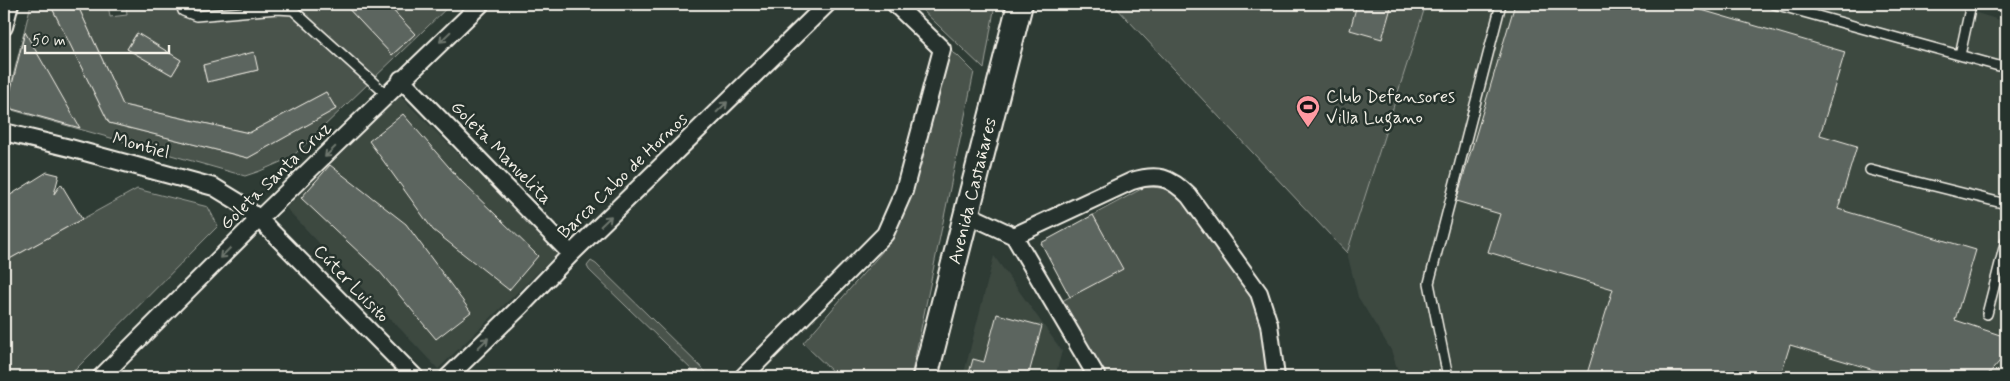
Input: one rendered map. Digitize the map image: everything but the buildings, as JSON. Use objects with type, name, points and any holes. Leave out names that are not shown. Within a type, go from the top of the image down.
[{"type":"street","points":[[4,27],[10,4]]},
{"type":"street","name":"Goleta Santa Cruz","points":[[101,377],[326,156],[401,79],[481,4]]},
{"type":"street","name":"Barca Cabo de Hornos","points":[[448,377],[521,306],[570,254],[827,4]]},
{"type":"street","points":[[743,377],[885,234],[904,191],[942,48],[895,4]]},
{"type":"street","name":"Avenida Castañares","points":[[925,377],[1020,4]]},
{"type":"street","name":"Goleta Manuelita","points":[[401,79],[570,254]]},
{"type":"street","name":"Montiel","points":[[4,132],[214,187],[238,201],[260,219]]},
{"type":"street","points":[[1014,236],[1132,181],[1145,177],[1160,177],[1176,182],[1189,196],[1259,293],[1269,324],[1276,377]]},
{"type":"street","points":[[966,214],[1014,236],[1097,377]]},
{"type":"street","name":"Cúter Luisito","points":[[260,219],[415,377]]},
{"type":"lane","points":[[181,4],[183,11],[196,16],[276,6],[293,10],[386,94]]},
{"type":"lane","points":[[1448,377],[1429,283],[1500,4]]},
{"type":"lane","points":[[1774,4],[2006,68]]},
{"type":"lane","points":[[1960,55],[1971,4]]},
{"type":"lane","points":[[1870,170],[2006,204]]},
{"type":"lane","points":[[1987,314],[2006,240]]},
{"type":"shaded area","points":[[31,4],[50,4],[109,123],[248,158],[336,109],[326,92],[249,133],[123,105],[77,4],[108,4],[110,17],[127,15],[126,4],[344,4],[392,55],[415,34],[387,4],[451,4],[292,157],[245,176],[12,110],[7,101]],"holes":[[[25,33],[74,118],[72,126],[12,109],[8,101]],[[136,34],[181,60],[172,75],[127,49]],[[203,65],[258,70],[207,82]]]},
{"type":"shaded area","points":[[916,4],[947,4],[953,10],[959,4],[995,4],[984,69]]},
{"type":"shaded area","name":"Club Defensores Villa Lugano","points":[[1113,4],[1426,4],[1347,253]]},
{"type":"shaded area","points":[[1426,4],[1947,4],[2006,22],[2006,374],[2003,377],[1400,377],[1391,350],[1358,297],[1347,253]]},
{"type":"shaded area","points":[[949,50],[957,55],[974,72],[911,377],[838,377],[803,343],[882,252],[909,195]]},
{"type":"shaded area","points":[[400,96],[558,253],[438,369],[286,208]]},
{"type":"shaded area","points":[[1145,187],[1168,190],[1187,203],[1253,296],[1264,329],[1270,377],[1106,377],[1062,301],[1122,269],[1093,215]]},
{"type":"shaded area","points":[[137,189],[208,207],[218,226],[68,377],[4,377],[4,262]]},
{"type":"shaded area","points":[[994,256],[1062,351],[1055,377],[963,377]]},
{"type":"shaded area","points":[[591,261],[711,377],[699,377],[589,270],[587,266]]},
{"type":"place","name":"Club Defensores Villa Lugano","points":[[1308,128]]}]
